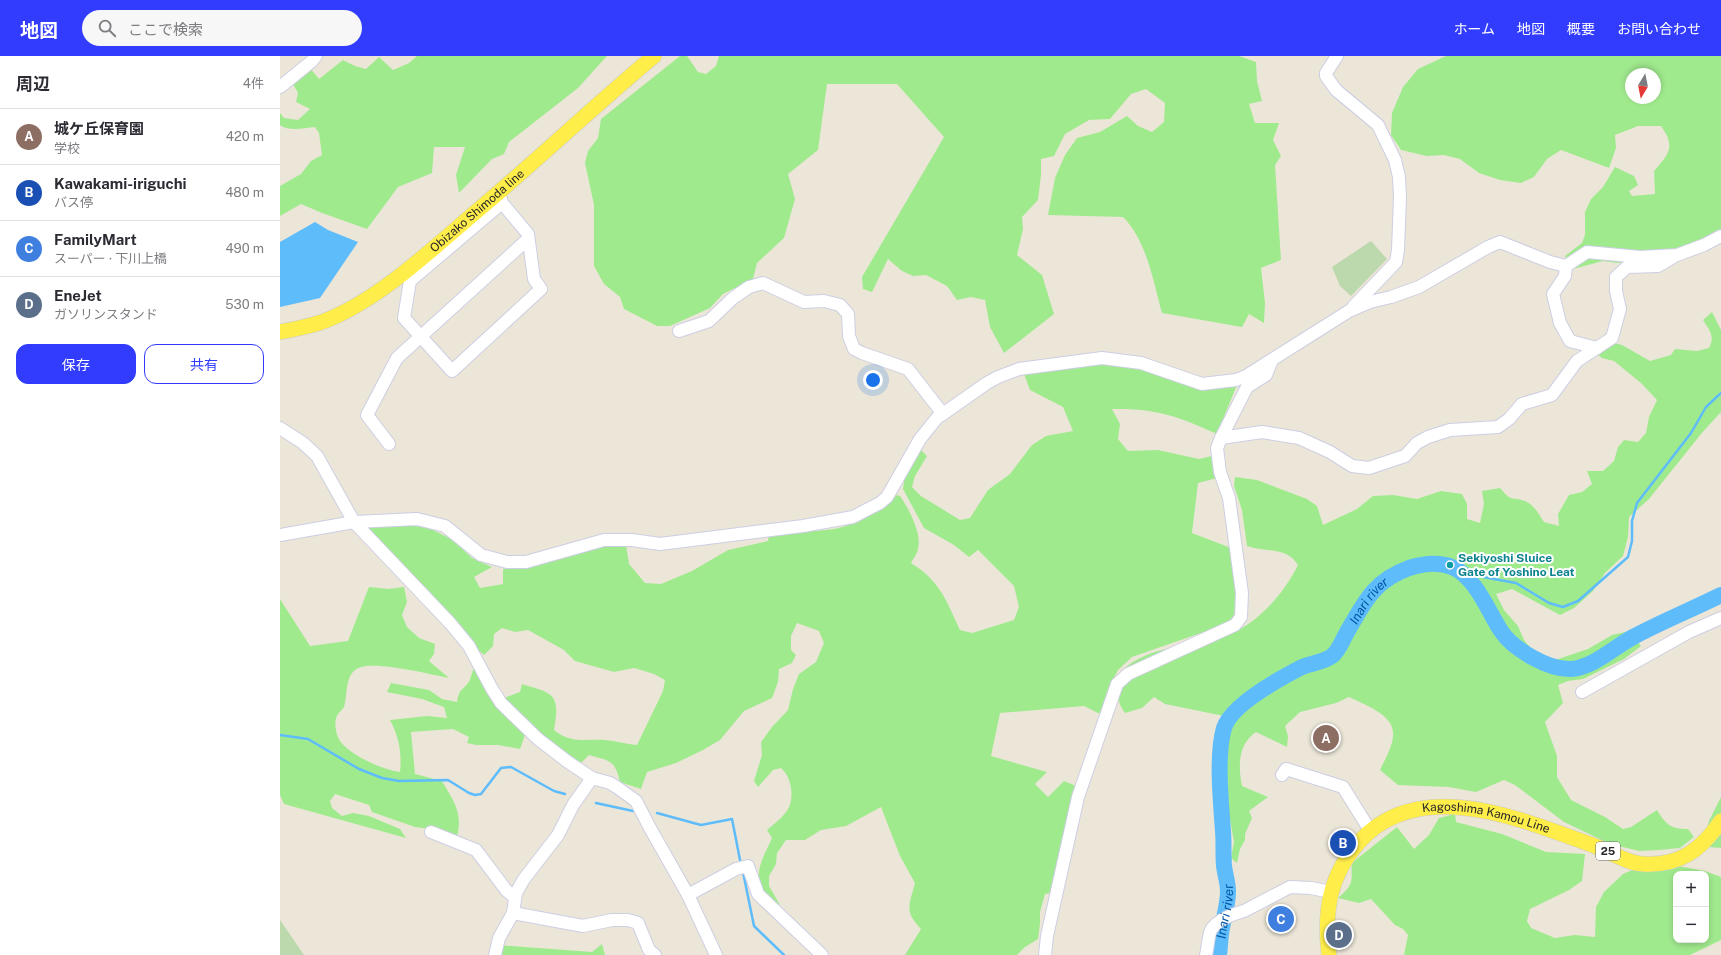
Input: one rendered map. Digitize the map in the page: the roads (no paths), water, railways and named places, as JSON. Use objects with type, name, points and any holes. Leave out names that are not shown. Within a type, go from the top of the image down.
[{"type":"main road","name":"Obizako Shimoda line","points":[[280,332],[305,327],[328,320],[378,292],[501,198],[654,56]]},
{"type":"main road","name":"Kagoshima Kamou Line","points":[[1328,955],[1327,922],[1330,892],[1342,865],[1351,851],[1371,832],[1380,825],[1400,814],[1433,807],[1454,807],[1483,811],[1508,817],[1606,850],[1634,862],[1644,864],[1676,860],[1684,857],[1702,845],[1721,821]]},
{"type":"street","points":[[280,87],[316,56]]},
{"type":"street","points":[[1337,56],[1326,73],[1326,76],[1336,90],[1378,125],[1397,166],[1400,197],[1398,250],[1396,262],[1349,311]]},
{"type":"street","points":[[501,198],[528,234],[528,239],[534,279],[541,289],[452,371],[419,337],[404,318],[410,280],[501,198]]},
{"type":"street","points":[[1221,438],[1262,432],[1299,438],[1330,452],[1352,466],[1369,468],[1405,456],[1417,443],[1428,437],[1450,430],[1498,427],[1509,419],[1522,404],[1552,395],[1577,361],[1612,338],[1620,309],[1616,291],[1616,278],[1627,267],[1658,266],[1679,254],[1704,245],[1721,236]]},
{"type":"street","points":[[389,444],[367,415],[397,358],[528,239]]},
{"type":"street","points":[[280,535],[354,522],[417,519],[445,526],[480,555],[507,562],[526,562],[604,540],[632,540],[660,544],[804,526],[853,516],[880,503],[891,491],[920,438],[937,418],[968,395],[998,377],[1019,369],[1039,365],[1102,358],[1124,359],[1141,363],[1202,384],[1236,380],[1246,376],[1349,311],[1370,302],[1419,287],[1488,247],[1500,242],[1550,262],[1566,266],[1587,252],[1640,257],[1679,254]]},
{"type":"street","points":[[1566,266],[1565,276],[1552,294],[1560,323],[1570,341],[1597,348]]},
{"type":"street","points":[[679,331],[709,321],[733,298],[749,287],[763,283],[804,302],[824,301],[840,305],[848,314],[849,336],[854,349],[908,369],[943,414]]},
{"type":"street","points":[[1045,955],[1047,936],[1077,802],[1117,684],[1128,674],[1235,625],[1241,617],[1242,593],[1229,498],[1223,482],[1217,455],[1217,448],[1247,386],[1266,375],[1272,360]]},
{"type":"street","points":[[280,428],[303,443],[316,456],[354,522],[450,623],[464,640],[472,651],[501,703],[538,739],[568,762],[592,778],[610,783],[636,801],[688,895],[716,955]]},
{"type":"street","points":[[1582,692],[1689,632],[1721,618]]},
{"type":"street","points":[[1282,775],[1286,769],[1343,787],[1371,832]]},
{"type":"street","points":[[495,955],[499,938],[513,913],[516,893],[524,879],[558,835],[573,805],[592,778]]},
{"type":"street","points":[[431,832],[476,850],[506,890],[515,898]]},
{"type":"street","points":[[688,895],[736,869],[748,866],[758,894],[822,955]]},
{"type":"street","points":[[1206,955],[1211,930],[1217,923],[1237,912],[1244,911],[1290,887],[1311,888],[1330,892]]},
{"type":"street","points":[[513,913],[583,926],[612,920],[628,920],[638,923],[648,950],[655,955]]},
{"type":"water","points":[[315,222],[328,230],[358,242],[320,298],[280,307],[280,242]]},
{"type":"waterway","points":[[1461,573],[1516,583],[1549,603],[1563,607],[1578,601],[1628,557],[1632,541],[1632,521],[1637,503],[1691,433],[1706,407],[1721,393]]},
{"type":"waterway","name":"Inari river","points":[[1219,955],[1228,891],[1224,866],[1220,779],[1220,752],[1224,728],[1228,719],[1236,710],[1257,694],[1300,668],[1332,656],[1338,649],[1364,603],[1386,579],[1397,573],[1419,565],[1436,564],[1452,567],[1468,578],[1480,595],[1501,631],[1514,645],[1542,662],[1552,666],[1571,669],[1597,660],[1627,640],[1721,595]]},
{"type":"waterway","points":[[280,735],[308,739],[359,769],[382,778],[399,781],[448,780],[475,795],[481,794],[501,768],[511,767],[554,791],[565,794]]},
{"type":"waterway","points":[[596,803],[633,811]]},
{"type":"waterway","points":[[657,813],[701,825],[732,819],[741,865]]},
{"type":"waterway","points":[[743,872],[754,926],[784,955]]},
{"type":"place","name":"Sekiyoshi Sluice Gate of Yoshino Leat","points":[[1450,565]]},
{"type":"place","name":"城ケ丘保育園","points":[[1326,738]]},
{"type":"place","name":"Kawakami-iriguchi","points":[[1343,843]]},
{"type":"place","name":"FamilyMart","points":[[1281,919]]},
{"type":"place","name":"EneJet","points":[[1339,935]]}]
